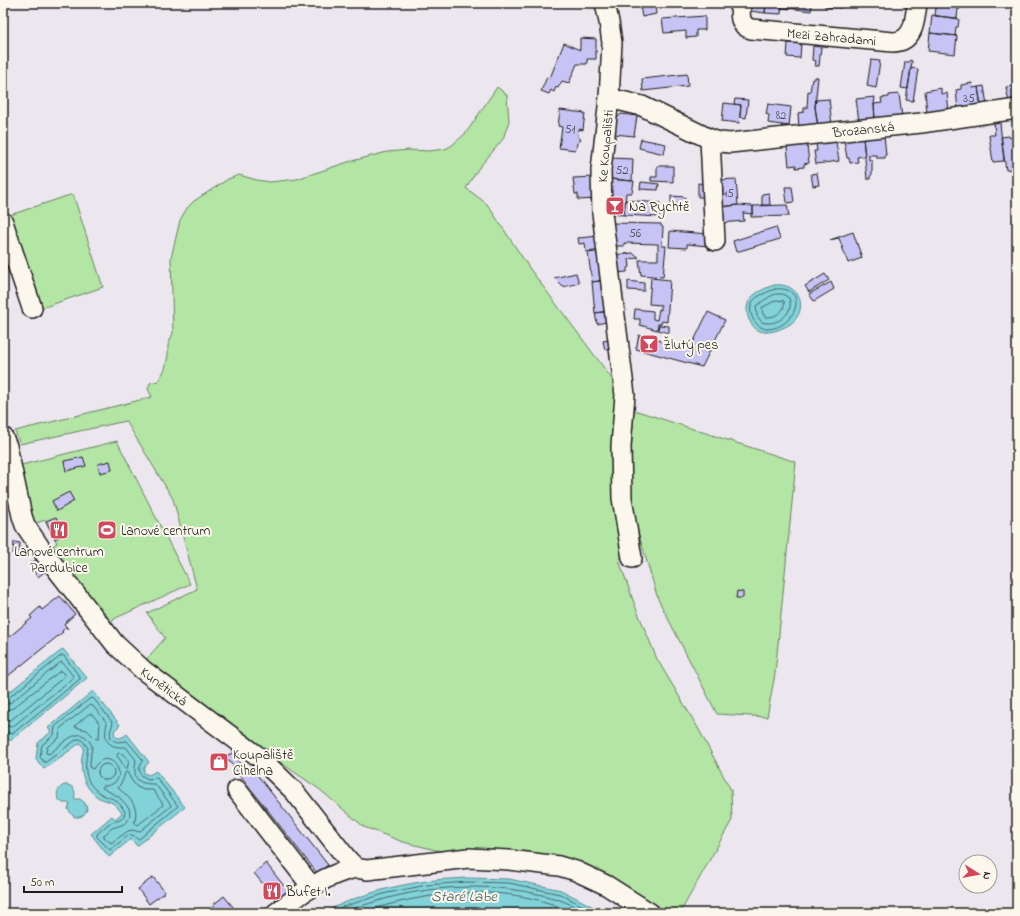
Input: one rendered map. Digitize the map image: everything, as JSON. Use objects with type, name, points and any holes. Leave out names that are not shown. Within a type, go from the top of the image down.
[{"type":"street","name":"Ke Koupališti","points":[[605,3],[612,43],[609,98],[601,170],[602,213],[625,395],[621,446],[622,498],[632,558]]},
{"type":"street","name":"Mezi Zahradami","points":[[741,3],[740,19],[744,26],[751,29],[893,42],[903,40],[910,34],[914,24],[916,3]]},
{"type":"street","name":"Brozanská","points":[[609,98],[642,106],[710,139],[720,142],[744,142],[921,123],[1017,109]]},
{"type":"street","points":[[710,139],[715,241]]},
{"type":"street","points":[[3,222],[32,308]]},
{"type":"street","name":"Kunětická","points":[[3,437],[7,446],[25,525],[41,550],[115,644],[139,666],[259,757],[294,791],[348,860],[356,868]]},
{"type":"street","points":[[237,790],[312,887]]},
{"type":"street","points":[[276,913],[312,887],[332,875],[356,868],[367,870],[394,868],[468,858],[509,860],[559,866],[576,871],[606,885],[650,913]]},
{"type":"green space","points":[[497,87],[507,95],[509,121],[503,139],[478,169],[466,188],[487,204],[530,269],[616,384],[611,460],[626,550],[619,560],[634,603],[657,659],[698,728],[731,790],[732,820],[680,913],[659,913],[539,856],[440,851],[403,842],[364,827],[319,789],[255,745],[143,663],[165,638],[147,613],[197,589],[173,499],[126,421],[20,444],[15,431],[152,397],[148,389],[150,383],[158,381],[165,369],[168,355],[168,345],[173,333],[171,258],[180,220],[187,208],[194,201],[228,179],[239,175],[270,182],[297,179],[348,162],[387,152],[445,149],[451,146],[466,133]]},
{"type":"green space","points":[[73,194],[103,287],[36,310],[4,217]]},
{"type":"green space","points":[[634,410],[796,462],[775,674],[767,717],[717,714],[658,599],[628,498]]},
{"type":"green space","name":"Lanové centrum","points":[[117,441],[190,584],[116,618],[105,625],[46,550],[57,543],[45,520],[34,524],[17,466]]},
{"type":"water","points":[[774,285],[783,285],[791,288],[796,293],[800,299],[801,305],[799,312],[795,319],[787,326],[771,332],[760,331],[751,324],[748,317],[748,304],[757,292]]},
{"type":"water","points":[[63,649],[87,678],[10,741],[3,732],[3,697]]},
{"type":"water","points":[[93,691],[120,725],[114,731],[115,736],[120,738],[127,734],[149,762],[144,768],[144,773],[149,775],[156,771],[185,807],[137,846],[131,839],[109,857],[91,834],[112,816],[115,819],[122,813],[114,804],[99,798],[93,793],[85,782],[81,762],[84,748],[80,743],[44,769],[36,759],[38,743],[51,732],[48,728]]},
{"type":"water","points":[[64,785],[70,786],[74,789],[74,799],[80,799],[85,803],[87,809],[82,816],[73,816],[68,809],[70,803],[63,803],[58,799],[58,790]]},
{"type":"water","name":"Staré Labe","points":[[467,878],[509,879],[561,890],[605,913],[323,913],[373,892],[432,880]]},
{"type":"building","points":[[634,3],[658,3],[659,5],[655,5],[656,14],[642,17],[640,6],[634,7]]},
{"type":"building","points":[[751,3],[766,3],[765,13],[750,11]]},
{"type":"building","points":[[766,3],[782,3],[781,14],[765,13]]},
{"type":"building","points":[[782,3],[796,3],[795,9],[781,8]]},
{"type":"building","points":[[796,3],[812,3],[811,11],[795,9]]},
{"type":"building","points":[[825,3],[841,3],[841,8],[825,7]]},
{"type":"building","points":[[934,3],[961,3],[960,9],[958,9],[957,18],[935,16],[936,7],[933,6]]},
{"type":"building","points":[[1017,3],[1017,6],[998,4]]},
{"type":"building","points":[[932,15],[959,19],[955,36],[930,33]]},
{"type":"building","points":[[705,16],[705,30],[696,30],[696,37],[686,38],[686,31],[664,33],[662,19]]},
{"type":"building","points":[[930,33],[957,36],[955,54],[928,51]]},
{"type":"building","points":[[580,38],[596,39],[596,59],[587,59],[587,64],[577,64],[569,83],[562,81],[558,88],[556,87],[554,92],[551,90],[549,94],[541,91],[547,77],[550,78],[564,43],[580,50]]},
{"type":"building","points":[[788,43],[801,44],[800,58],[787,57]]},
{"type":"building","points":[[813,46],[821,47],[819,66],[815,66],[816,61],[812,60]]},
{"type":"building","points":[[871,60],[880,61],[876,88],[867,86]]},
{"type":"building","points":[[910,60],[912,61],[908,89],[901,88],[905,62],[909,62]]},
{"type":"building","points":[[911,68],[918,69],[913,101],[906,100]]},
{"type":"building","points":[[687,74],[688,86],[643,91],[642,79]]},
{"type":"building","points":[[815,77],[818,77],[815,107],[818,127],[799,129],[798,113],[804,112],[804,108],[807,108],[808,91],[810,92],[812,79],[815,79]]},
{"type":"building","points":[[972,83],[973,88],[978,87],[981,107],[958,110],[956,90],[961,89],[961,85]]},
{"type":"building","points":[[1017,85],[1017,102],[1009,103],[1006,87]]},
{"type":"building","points":[[984,86],[987,105],[981,106],[978,87]]},
{"type":"building","points":[[941,88],[941,94],[947,93],[949,111],[927,114],[925,91]]},
{"type":"building","points":[[899,94],[902,117],[875,120],[874,104],[882,103],[881,98]]},
{"type":"building","points":[[875,97],[875,120],[859,122],[856,99]]},
{"type":"building","points":[[735,99],[748,100],[746,118],[740,117],[741,105],[734,104]]},
{"type":"building","points":[[829,99],[832,125],[818,127],[815,107],[816,100]]},
{"type":"building","points":[[724,103],[741,105],[739,123],[722,121]]},
{"type":"building","points":[[768,104],[791,107],[789,126],[768,123],[769,115],[766,114]]},
{"type":"building","points":[[560,110],[585,113],[583,130],[579,129],[578,136],[581,140],[577,143],[576,150],[559,148],[562,127],[558,126]]},
{"type":"building","points":[[621,114],[637,116],[634,136],[614,134],[617,118]]},
{"type":"building","points":[[1000,123],[1004,161],[993,162],[989,135],[995,135],[994,124]]},
{"type":"building","points":[[884,135],[885,158],[876,158],[876,155],[869,155],[869,160],[872,160],[872,174],[870,179],[867,179],[863,138]]},
{"type":"building","points":[[1009,136],[1010,138],[1017,137],[1017,168],[1006,170],[1001,137]]},
{"type":"building","points":[[863,138],[865,156],[857,157],[858,162],[850,163],[849,158],[847,158],[844,140]]},
{"type":"building","points":[[641,139],[666,144],[664,154],[639,148]]},
{"type":"building","points":[[827,141],[836,142],[839,161],[816,164],[814,151],[817,151],[816,144]]},
{"type":"building","points":[[807,145],[809,163],[804,164],[804,167],[796,168],[796,165],[789,166],[787,147]]},
{"type":"building","points":[[611,158],[633,159],[632,181],[610,179]]},
{"type":"building","points":[[657,166],[673,166],[673,182],[651,181],[651,177],[657,177]]},
{"type":"building","points":[[817,173],[819,185],[813,186],[811,174]]},
{"type":"building","points":[[594,177],[596,199],[578,200],[578,194],[575,194],[573,178]]},
{"type":"building","points":[[610,179],[634,181],[632,193],[626,193],[624,215],[606,214]]},
{"type":"building","points":[[736,179],[738,205],[720,207],[718,180]]},
{"type":"building","points":[[641,182],[659,184],[658,190],[640,189]]},
{"type":"building","points":[[698,183],[705,184],[706,197],[698,197]]},
{"type":"building","points":[[785,187],[792,187],[794,202],[787,203]]},
{"type":"building","points":[[769,193],[770,205],[762,205],[762,194]]},
{"type":"building","points":[[671,196],[685,197],[685,205],[671,204]]},
{"type":"building","points":[[625,200],[660,203],[659,217],[624,215]]},
{"type":"building","points":[[738,205],[753,206],[753,214],[743,213],[744,221],[721,223],[720,207]]},
{"type":"building","points":[[787,205],[789,216],[751,217],[751,214],[753,214],[753,206]]},
{"type":"building","points":[[611,223],[661,224],[663,227],[662,246],[666,246],[663,277],[641,275],[639,260],[658,260],[658,244],[624,243],[624,246],[613,246]]},
{"type":"building","points":[[776,227],[780,239],[736,252],[733,241]]},
{"type":"building","points":[[670,231],[709,234],[708,246],[687,244],[687,248],[669,247]]},
{"type":"building","points":[[853,232],[862,258],[848,263],[839,238],[830,240]]},
{"type":"building","points":[[600,236],[602,250],[586,252],[585,243],[579,244],[578,238]]},
{"type":"building","points":[[602,251],[606,280],[592,282],[588,253]]},
{"type":"building","points":[[633,253],[638,256],[638,258],[629,259],[630,267],[627,268],[627,272],[615,273],[612,255]]},
{"type":"building","points":[[576,273],[579,283],[563,287],[554,278]]},
{"type":"building","points":[[825,274],[829,280],[809,292],[805,286]]},
{"type":"building","points":[[651,278],[670,280],[667,322],[662,321],[661,324],[658,324],[657,330],[640,325],[640,319],[634,319],[635,309],[653,311],[653,319],[657,320],[659,309],[661,310],[661,305],[649,304]]},
{"type":"building","points":[[606,280],[610,311],[595,313],[592,282]]},
{"type":"building","points":[[628,281],[644,283],[644,291],[628,290]]},
{"type":"building","points":[[831,282],[834,289],[814,301],[809,294]]},
{"type":"building","points":[[610,311],[611,321],[597,324],[595,313]]},
{"type":"building","points":[[708,312],[725,320],[702,367],[636,349],[639,335],[690,349]]},
{"type":"building","points":[[659,325],[669,326],[669,333],[658,330]]},
{"type":"building","points":[[609,340],[611,349],[605,350],[603,341]]},
{"type":"building","points":[[83,457],[86,466],[66,471],[64,461]]},
{"type":"building","points":[[110,461],[112,470],[100,473],[98,464]]},
{"type":"building","points":[[69,492],[74,501],[57,511],[52,501]]},
{"type":"building","points":[[56,517],[64,534],[55,539],[46,521]]},
{"type":"building","points":[[14,542],[20,543],[19,555],[13,554]]},
{"type":"building","points":[[38,558],[47,570],[38,577],[29,565]]},
{"type":"building","points":[[737,591],[743,592],[743,598],[736,598]]},
{"type":"building","points":[[60,596],[75,614],[64,624],[68,629],[66,627],[62,631],[63,632],[3,680],[3,642],[32,618],[30,616],[40,607],[42,610]]},
{"type":"building","points":[[233,753],[246,771],[251,767],[328,865],[317,873],[225,756]]},
{"type":"building","points":[[221,759],[225,765],[220,769],[216,763]]},
{"type":"building","points":[[266,863],[291,895],[279,904],[254,873]]},
{"type":"building","points":[[153,877],[165,892],[149,904],[138,889]]},
{"type":"building","points":[[224,896],[238,913],[219,913],[213,905]]},
{"type":"place","name":"Na Rychtě","points":[[615,206]]},
{"type":"place","name":"Žlutý pes","points":[[649,344]]},
{"type":"place","name":"Lanové centrum Pardubice","points":[[59,530]]},
{"type":"place","name":"Lanové centrum","points":[[107,530]]},
{"type":"place","name":"Koupaliště Cihelna","points":[[219,762]]},
{"type":"place","name":"Bufet I.","points":[[272,891]]}]
